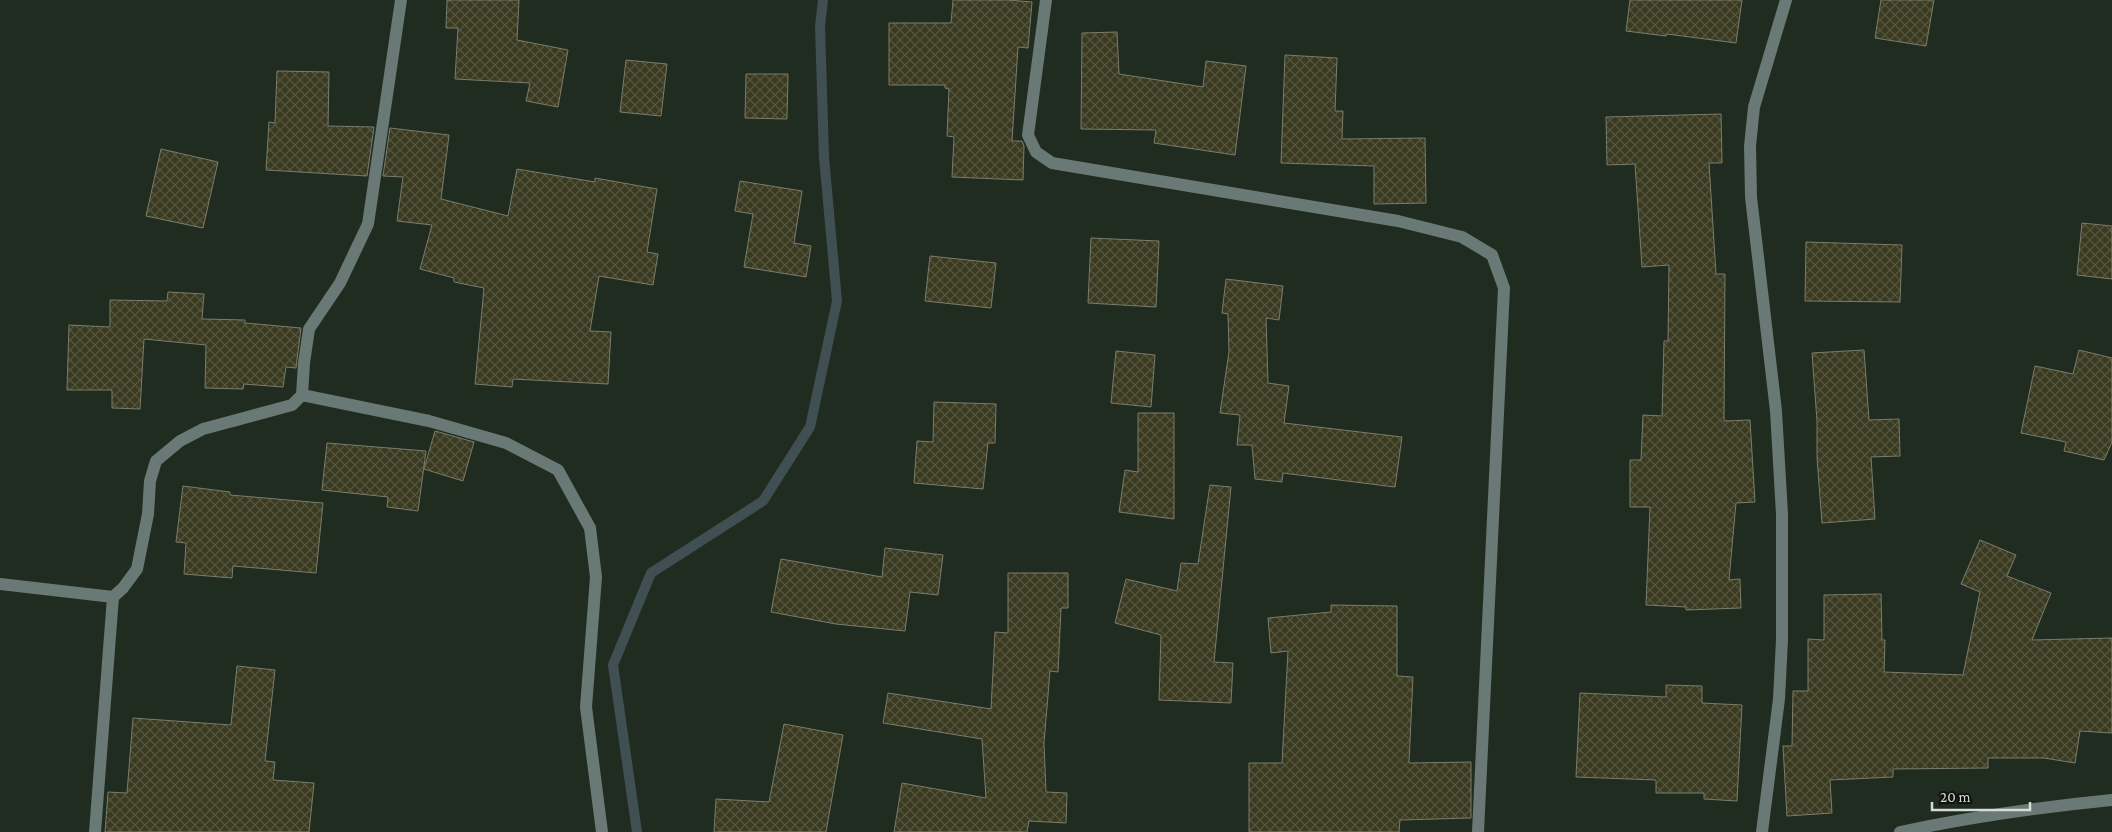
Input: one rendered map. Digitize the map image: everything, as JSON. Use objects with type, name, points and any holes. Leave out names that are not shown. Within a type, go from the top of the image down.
[{"type":"street","points":[[94,832],[113,597],[123,588],[137,569],[148,514],[150,481],[156,461],[180,441],[203,429],[292,405],[302,396],[304,363],[310,329],[340,283],[368,224],[401,0]]},
{"type":"street","points":[[1046,0],[1028,135],[1036,152],[1052,163],[1398,221],[1462,237],[1492,255],[1504,288],[1478,832]]},
{"type":"street","points":[[1762,832],[1779,699],[1782,640],[1782,514],[1776,411],[1751,197],[1750,146],[1754,107],[1786,0]]},
{"type":"street","points":[[302,396],[429,421],[489,438],[506,443],[558,470],[590,528],[596,578],[586,707],[602,832]]},
{"type":"street","points":[[0,584],[113,597]]},
{"type":"street","points":[[1900,832],[1944,822],[2056,805],[2112,800]]},
{"type":"building","points":[[447,0],[519,0],[517,40],[568,50],[558,107],[526,101],[530,83],[455,79],[458,28],[446,28]]},
{"type":"building","points":[[953,0],[1032,2],[1028,48],[1018,47],[1012,141],[1022,141],[1024,146],[1023,180],[952,177],[954,137],[947,136],[949,89],[945,88],[945,85],[889,85],[889,23],[951,23]]},
{"type":"building","points":[[1630,0],[1742,0],[1736,43],[1626,31]]},
{"type":"building","points":[[1881,0],[1934,0],[1926,46],[1875,38]]},
{"type":"building","points":[[1117,32],[1119,74],[1203,87],[1206,61],[1246,66],[1235,155],[1154,143],[1156,130],[1081,129],[1082,33]]},
{"type":"building","points":[[1285,55],[1337,58],[1335,111],[1343,111],[1342,139],[1425,138],[1426,203],[1374,204],[1374,166],[1281,163]]},
{"type":"building","points":[[626,60],[667,64],[661,116],[620,112]]},
{"type":"building","points":[[277,71],[329,72],[328,126],[374,127],[367,176],[266,170],[269,122],[275,123]]},
{"type":"building","points":[[746,74],[788,74],[787,119],[745,118]]},
{"type":"building","points":[[1721,114],[1722,163],[1709,163],[1716,274],[1725,274],[1724,421],[1750,420],[1755,502],[1736,503],[1729,580],[1740,579],[1741,608],[1686,610],[1686,607],[1646,605],[1650,507],[1630,507],[1630,460],[1641,460],[1643,415],[1662,416],[1664,341],[1668,341],[1669,265],[1642,267],[1635,164],[1607,165],[1606,117]]},
{"type":"building","points":[[390,128],[449,135],[441,199],[508,216],[517,169],[595,182],[595,178],[657,189],[647,252],[658,254],[653,285],[599,276],[590,331],[611,332],[608,384],[513,379],[512,387],[475,384],[484,288],[454,282],[454,278],[420,269],[432,225],[397,221],[403,177],[383,176]]},
{"type":"building","points":[[161,149],[218,162],[203,228],[146,216]]},
{"type":"building","points":[[740,181],[802,191],[794,243],[811,246],[806,277],[744,267],[753,214],[735,211]]},
{"type":"building","points":[[2082,223],[2112,226],[2112,279],[2077,275]]},
{"type":"building","points":[[1091,238],[1159,241],[1156,307],[1088,303]]},
{"type":"building","points":[[1806,242],[1902,245],[1900,302],[1805,301]]},
{"type":"building","points":[[930,256],[996,263],[991,308],[925,301]]},
{"type":"building","points":[[1226,279],[1283,286],[1279,320],[1266,318],[1268,383],[1289,386],[1284,423],[1402,437],[1395,487],[1283,473],[1282,482],[1255,479],[1252,445],[1237,445],[1240,415],[1220,413],[1229,352],[1228,314],[1222,313]]},
{"type":"building","points":[[168,292],[204,294],[202,319],[245,320],[245,323],[301,328],[296,368],[286,367],[283,387],[244,384],[243,389],[205,388],[206,345],[144,339],[140,409],[112,408],[112,390],[67,390],[69,325],[110,327],[110,300],[167,301]]},
{"type":"building","points":[[1864,350],[1869,420],[1899,419],[1900,456],[1871,457],[1875,519],[1822,523],[1812,353]]},
{"type":"building","points":[[2079,350],[2112,358],[2112,442],[2104,460],[2064,451],[2066,442],[2021,433],[2035,366],[2073,374]]},
{"type":"building","points":[[1116,351],[1155,355],[1151,407],[1111,403]]},
{"type":"building","points":[[934,402],[996,404],[995,443],[988,443],[983,489],[914,483],[917,441],[933,442]]},
{"type":"building","points":[[1138,413],[1174,413],[1174,519],[1119,512],[1125,470],[1138,472]]},
{"type":"building","points":[[435,431],[474,442],[463,481],[424,469]]},
{"type":"building","points":[[327,443],[426,451],[418,511],[387,507],[388,497],[322,490]]},
{"type":"building","points":[[1210,485],[1231,487],[1214,662],[1233,663],[1231,703],[1159,700],[1161,635],[1115,623],[1126,579],[1177,591],[1181,563],[1198,564]]},
{"type":"building","points":[[183,486],[230,492],[230,495],[323,503],[316,573],[233,566],[232,578],[184,574],[186,543],[176,542]]},
{"type":"building","points":[[1980,540],[2016,555],[2007,576],[2051,593],[2032,640],[2112,638],[2112,733],[2080,731],[2075,763],[2044,758],[1988,758],[1988,768],[1893,769],[1893,777],[1830,780],[1832,813],[1787,816],[1783,746],[1792,746],[1793,691],[1808,691],[1808,639],[1824,640],[1824,595],[1881,594],[1882,640],[1885,640],[1884,672],[1963,675],[1980,592],[1961,584]]},
{"type":"building","points":[[885,548],[943,555],[938,595],[910,592],[905,631],[836,624],[771,612],[781,559],[882,577]]},
{"type":"building","points":[[1008,573],[1068,573],[1068,608],[1061,608],[1058,672],[1050,671],[1044,743],[1046,792],[1067,793],[1066,823],[1029,821],[1027,832],[894,832],[902,783],[986,798],[982,739],[883,723],[888,693],[991,709],[995,632],[1008,633]]},
{"type":"building","points":[[1331,605],[1397,606],[1397,676],[1413,677],[1409,763],[1471,762],[1471,818],[1400,820],[1399,832],[1249,832],[1249,763],[1282,763],[1288,651],[1271,653],[1268,618],[1331,612]]},
{"type":"building","points":[[237,666],[275,670],[265,761],[275,762],[273,780],[314,783],[309,832],[105,832],[108,792],[127,793],[133,718],[231,725]]},
{"type":"building","points":[[1666,685],[1702,686],[1702,703],[1742,705],[1737,801],[1704,799],[1704,793],[1656,793],[1656,780],[1576,777],[1580,693],[1666,697]]},
{"type":"building","points":[[784,724],[843,735],[826,832],[714,832],[716,799],[769,802]]},
{"type":"waterway","points":[[637,832],[613,665],[651,573],[763,501],[810,427],[837,301],[824,157],[820,26],[823,0]]}]
